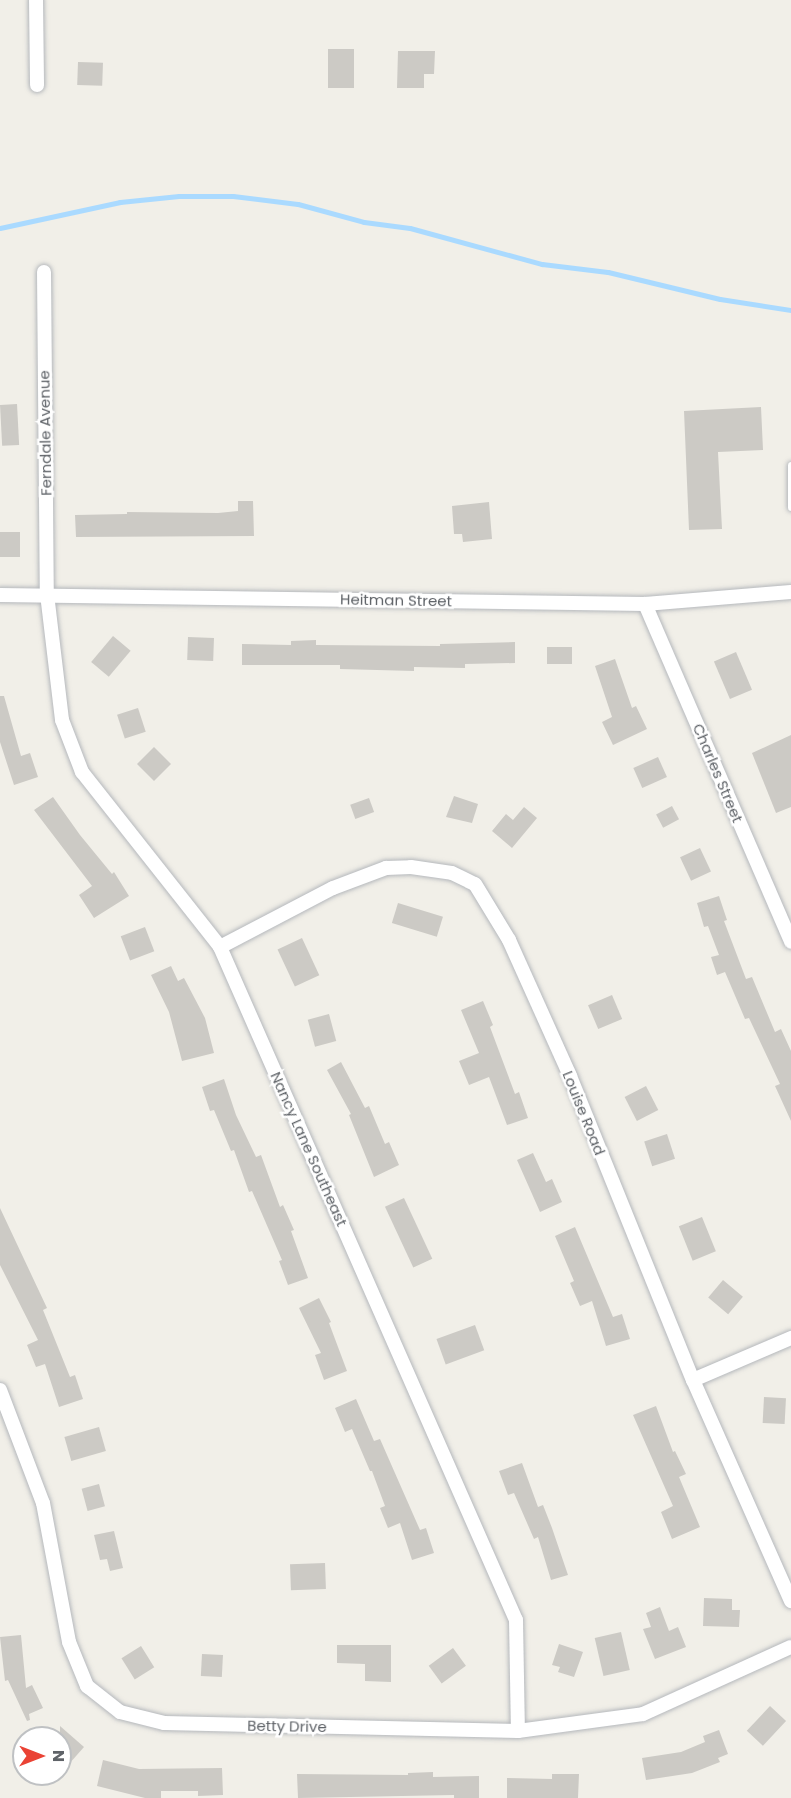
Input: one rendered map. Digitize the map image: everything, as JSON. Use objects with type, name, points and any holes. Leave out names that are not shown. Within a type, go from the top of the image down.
[{"type":"street","points":[[36,0],[37,85]]},
{"type":"street","name":"Ferndale Avenue","points":[[44,272],[47,594]]},
{"type":"street","name":"Heitman Street","points":[[0,595],[645,604],[791,592]]},
{"type":"street","name":"Nancy Lane Southeast","points":[[47,594],[62,720],[82,771],[220,947],[516,1620],[518,1731]]},
{"type":"street","name":"Charles Street","points":[[645,604],[791,942]]},
{"type":"street","name":"Louise Road","points":[[220,947],[333,888],[386,868],[411,867],[452,873],[469,878],[475,884],[509,940],[570,1076],[693,1380],[791,1601]]},
{"type":"street","points":[[693,1380],[791,1338]]},
{"type":"street","name":"Betty Drive","points":[[0,1390],[43,1503],[69,1642],[87,1686],[120,1712],[164,1723],[518,1731],[643,1714],[791,1647]]},
{"type":"lane","points":[[791,465],[791,507]]},
{"type":"building","points":[[328,49],[354,49],[354,88],[328,88]]},
{"type":"building","points":[[398,51],[435,51],[434,74],[424,74],[424,88],[397,88]]},
{"type":"building","points":[[78,62],[103,63],[102,86],[77,85]]},
{"type":"building","points":[[17,404],[19,445],[2,446],[0,405]]},
{"type":"building","points":[[761,407],[763,450],[718,452],[722,529],[689,530],[684,411]]},
{"type":"building","points":[[238,501],[253,501],[254,536],[76,537],[75,515],[127,514],[127,512],[218,513],[238,511]]},
{"type":"building","points":[[489,502],[492,539],[463,542],[462,534],[454,534],[452,506]]},
{"type":"building","points":[[0,532],[20,532],[20,557],[0,557]]},
{"type":"building","points":[[113,636],[131,651],[109,677],[91,662]]},
{"type":"building","points":[[188,637],[214,638],[213,661],[187,660]]},
{"type":"building","points":[[316,640],[316,645],[440,646],[440,644],[515,642],[515,663],[465,664],[465,668],[414,667],[414,671],[340,669],[340,665],[242,665],[242,644],[291,645],[291,641]]},
{"type":"building","points":[[547,647],[572,647],[572,664],[547,664]]},
{"type":"building","points":[[736,652],[752,690],[730,699],[714,661]]},
{"type":"building","points":[[615,659],[632,708],[636,706],[647,729],[613,745],[602,722],[612,717],[595,666]]},
{"type":"building","points":[[0,696],[4,696],[21,756],[30,753],[38,777],[14,785],[0,742]]},
{"type":"building","points":[[138,708],[146,732],[125,739],[117,715]]},
{"type":"building","points":[[791,735],[791,807],[776,813],[752,753]]},
{"type":"building","points":[[154,747],[171,764],[154,781],[137,764]]},
{"type":"building","points":[[658,757],[667,777],[642,788],[633,768]]},
{"type":"building","points":[[454,796],[478,804],[472,823],[446,817]]},
{"type":"building","points":[[53,797],[80,835],[112,874],[114,872],[129,896],[94,918],[79,895],[92,886],[34,810]]},
{"type":"building","points":[[369,798],[374,812],[355,819],[350,805]]},
{"type":"building","points":[[672,806],[679,819],[663,828],[656,814]]},
{"type":"building","points":[[524,807],[537,818],[512,848],[492,831],[506,814],[513,820]]},
{"type":"building","points":[[700,848],[711,872],[691,881],[680,857]]},
{"type":"building","points":[[719,896],[727,920],[724,921],[746,979],[752,977],[775,1032],[781,1029],[791,1051],[791,1121],[775,1086],[780,1084],[749,1018],[745,1019],[725,972],[717,975],[711,957],[719,955],[708,926],[704,927],[697,903]]},
{"type":"building","points":[[398,903],[443,917],[437,937],[392,923]]},
{"type":"building","points":[[145,927],[154,951],[130,961],[121,936]]},
{"type":"building","points":[[302,938],[319,975],[295,987],[278,949]]},
{"type":"building","points":[[171,966],[178,981],[184,978],[205,1018],[214,1053],[182,1061],[169,1012],[151,975]]},
{"type":"building","points":[[612,995],[622,1019],[598,1029],[588,1005]]},
{"type":"building","points":[[483,1001],[493,1025],[490,1027],[515,1094],[519,1092],[528,1118],[507,1125],[489,1077],[469,1085],[459,1061],[479,1053],[461,1010]]},
{"type":"building","points":[[329,1014],[336,1041],[315,1047],[308,1020]]},
{"type":"building","points":[[341,1062],[365,1108],[369,1106],[385,1144],[389,1142],[399,1165],[374,1177],[349,1115],[351,1114],[327,1070]]},
{"type":"building","points":[[224,1079],[236,1115],[256,1157],[261,1155],[280,1207],[283,1205],[294,1230],[291,1231],[308,1278],[288,1285],[279,1261],[282,1260],[252,1191],[249,1192],[234,1150],[231,1151],[214,1110],[210,1111],[202,1087]]},
{"type":"building","points":[[646,1086],[658,1110],[637,1121],[625,1097]]},
{"type":"building","points":[[667,1134],[675,1159],[652,1166],[644,1141]]},
{"type":"building","points":[[533,1153],[546,1182],[552,1179],[562,1202],[540,1212],[517,1160]]},
{"type":"building","points":[[404,1198],[432,1259],[413,1268],[385,1207]]},
{"type":"building","points":[[0,1208],[47,1308],[43,1310],[70,1377],[75,1375],[83,1399],[59,1407],[45,1364],[36,1367],[27,1345],[38,1340],[0,1265]]},
{"type":"building","points":[[702,1217],[716,1251],[693,1261],[679,1226]]},
{"type":"building","points":[[575,1227],[613,1317],[622,1314],[630,1339],[606,1346],[592,1301],[580,1306],[570,1283],[574,1281],[555,1236]]},
{"type":"building","points":[[723,1280],[743,1297],[728,1314],[708,1298]]},
{"type":"building","points":[[319,1298],[331,1322],[329,1323],[347,1371],[324,1380],[315,1355],[321,1353],[299,1308]]},
{"type":"building","points":[[475,1325],[484,1350],[446,1364],[436,1339]]},
{"type":"building","points":[[764,1397],[786,1398],[785,1424],[763,1423]]},
{"type":"building","points":[[356,1399],[374,1441],[380,1439],[420,1530],[426,1528],[434,1553],[412,1560],[400,1523],[388,1528],[380,1508],[385,1506],[372,1471],[370,1471],[352,1429],[345,1432],[335,1408]]},
{"type":"building","points":[[656,1406],[673,1452],[675,1451],[686,1474],[679,1477],[700,1527],[672,1539],[661,1512],[673,1506],[633,1415]]},
{"type":"building","points":[[99,1427],[106,1451],[71,1461],[64,1437]]},
{"type":"building","points":[[522,1463],[538,1507],[543,1505],[568,1575],[551,1580],[538,1537],[534,1539],[514,1493],[508,1495],[499,1471]]},
{"type":"building","points":[[99,1484],[105,1506],[88,1511],[82,1489]]},
{"type":"building","points":[[114,1531],[123,1568],[110,1571],[107,1559],[100,1560],[94,1535]]},
{"type":"building","points":[[325,1563],[326,1589],[291,1590],[290,1564]]},
{"type":"building","points":[[704,1598],[732,1599],[732,1610],[740,1610],[739,1627],[703,1626]]},
{"type":"building","points":[[660,1607],[669,1631],[678,1627],[686,1647],[655,1659],[643,1629],[651,1627],[646,1613]]},
{"type":"building","points":[[621,1632],[630,1670],[603,1676],[595,1638]]},
{"type":"building","points":[[21,1635],[26,1688],[32,1685],[43,1708],[29,1714],[30,1720],[27,1721],[8,1680],[5,1681],[0,1637]]},
{"type":"building","points":[[559,1644],[583,1652],[574,1677],[558,1672],[560,1667],[552,1665]]},
{"type":"building","points":[[337,1645],[391,1645],[391,1682],[365,1681],[365,1664],[337,1663]]},
{"type":"building","points":[[141,1646],[154,1667],[135,1679],[121,1658]]},
{"type":"building","points":[[453,1648],[466,1666],[442,1683],[429,1666]]},
{"type":"building","points":[[202,1654],[223,1655],[222,1677],[201,1676]]},
{"type":"building","points":[[770,1706],[786,1721],[763,1746],[747,1731]]},
{"type":"building","points":[[719,1730],[728,1754],[718,1758],[720,1762],[692,1773],[646,1780],[642,1758],[681,1752],[705,1742],[703,1736]]},
{"type":"building","points":[[72,1736],[84,1747],[72,1761]]},
{"type":"building","points":[[103,1760],[139,1769],[222,1768],[223,1795],[198,1796],[198,1791],[161,1791],[161,1798],[145,1798],[97,1786]]},
{"type":"building","points":[[433,1772],[433,1777],[479,1776],[479,1798],[454,1798],[454,1795],[298,1798],[297,1774],[408,1775],[408,1773]]},
{"type":"building","points":[[552,1774],[579,1774],[578,1798],[507,1798],[507,1778],[552,1779]]},
{"type":"waterway","points":[[0,228],[120,202],[179,196],[233,196],[298,204],[364,222],[410,228],[542,264],[608,272],[720,299],[791,310]]}]
